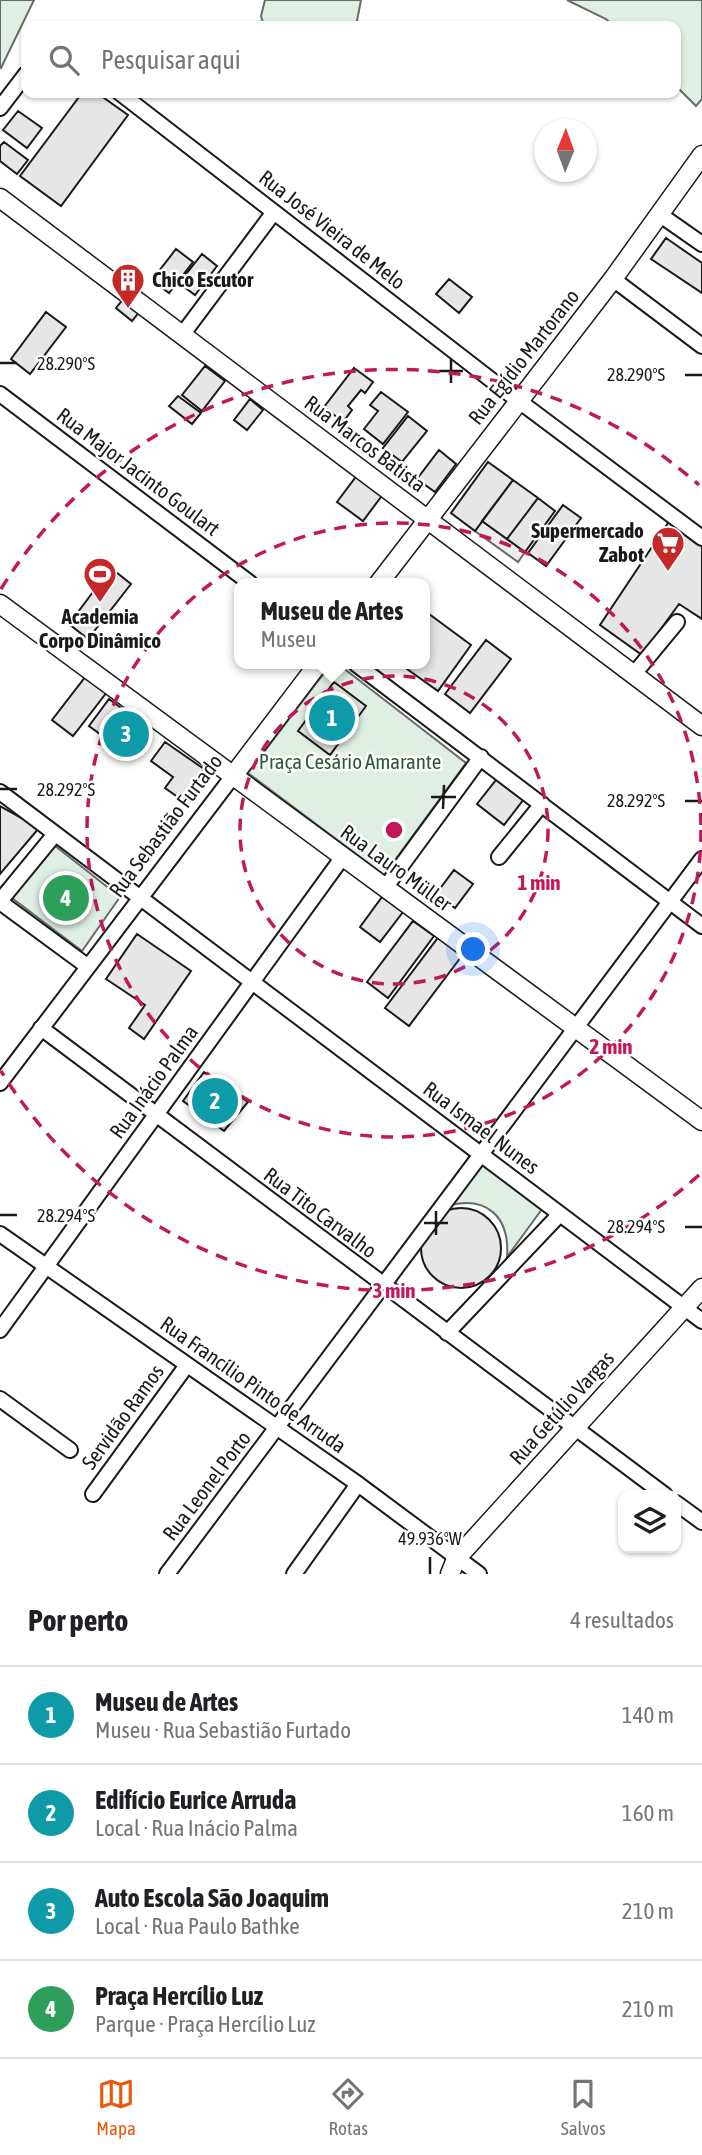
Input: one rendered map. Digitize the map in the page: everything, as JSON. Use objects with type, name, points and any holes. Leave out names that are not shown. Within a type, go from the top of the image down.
[{"type":"main road","name":"Rua Egídio Martorano","points":[[383,578],[613,279],[702,155]]},
{"type":"main road","name":"Rua Marcos Batista","points":[[0,198],[702,726]]},
{"type":"main road","name":"Rua Lauro Müller","points":[[0,604],[702,1121]]},
{"type":"main road","name":"Rua Sebastião Furtado","points":[[233,776],[314,669]]},
{"type":"main road","name":"Rua Getúlio Vargas","points":[[453,1566],[702,1288]]},
{"type":"street","points":[[0,108],[21,81]]},
{"type":"street","name":"Rua José Vieira de Melo","points":[[126,98],[518,401],[702,538]]},
{"type":"street","points":[[182,335],[274,212]]},
{"type":"street","points":[[659,214],[702,244]]},
{"type":"street","points":[[613,279],[702,346]]},
{"type":"street","name":"Rua Major Jacinto Goulart","points":[[0,394],[243,578]]},
{"type":"street","points":[[634,674],[677,622]]},
{"type":"street","points":[[363,669],[702,926]]},
{"type":"street","points":[[385,888],[481,757]]},
{"type":"street","name":"Rua Sebastião Furtado","points":[[0,1083],[233,776]]},
{"type":"street","name":"Rua Ismael Nunes","points":[[0,792],[702,1321]]},
{"type":"street","points":[[499,857],[542,804]]},
{"type":"street","points":[[55,834],[0,902],[87,965]]},
{"type":"street","name":"Rua Inácio Palma","points":[[0,1330],[342,858]]},
{"type":"street","name":"Rua Leonel Porto","points":[[167,1574],[574,1026],[702,859]]},
{"type":"street","name":"Rua Tito Carvalho","points":[[41,1028],[381,1286],[659,1490]]},
{"type":"street","points":[[447,1333],[561,1214]]},
{"type":"street","name":"Rua Francílio Pinto de Arruda","points":[[0,1234],[358,1485],[453,1566],[479,1574]]},
{"type":"street","name":"Servidão Ramos","points":[[93,1494],[187,1365]]},
{"type":"street","points":[[0,1399],[70,1450]]},
{"type":"street","points":[[294,1574],[358,1485]]},
{"type":"street","points":[[681,1507],[702,1522]]},
{"type":"green space","points":[[0,0],[34,0],[24,21],[21,21],[21,27],[0,67]]},
{"type":"green space","points":[[265,0],[361,0],[357,21],[262,21]]},
{"type":"green space","points":[[567,0],[702,0],[702,99],[696,106],[681,91],[681,21],[606,19]]},
{"type":"green space","name":"Praça Cesário Amarante","points":[[327,669],[344,669],[466,763],[384,875],[248,773]]},
{"type":"green space","points":[[54,845],[120,897],[82,951],[12,898]]},
{"type":"green space","points":[[483,1159],[545,1205],[507,1257],[505,1231],[493,1212],[474,1204],[447,1206]]},
{"type":"shaded area","points":[[482,521],[525,552],[518,562],[475,531]]},
{"type":"building","points":[[78,98],[104,98],[128,115],[61,206],[20,176]]},
{"type":"building","points":[[18,111],[42,128],[27,148],[3,130]]},
{"type":"building","points":[[4,142],[28,160],[17,174],[0,161],[0,146]]},
{"type":"building","points":[[666,238],[702,263],[702,293],[651,259]]},
{"type":"building","points":[[176,249],[193,262],[169,293],[152,280]]},
{"type":"building","points":[[202,254],[217,266],[195,295],[179,283]]},
{"type":"building","points":[[449,279],[472,297],[459,313],[436,294]]},
{"type":"building","name":"Chico Escutor","points":[[124,298],[140,311],[132,321],[116,308]]},
{"type":"building","points":[[46,312],[66,327],[30,374],[11,359]]},
{"type":"building","points":[[205,366],[225,381],[202,411],[182,395]]},
{"type":"building","points":[[354,368],[373,382],[365,393],[361,390],[348,406],[352,410],[343,422],[324,407]]},
{"type":"building","points":[[381,392],[408,412],[383,444],[364,429],[378,411],[370,405]]},
{"type":"building","points":[[178,396],[201,413],[192,424],[169,406]]},
{"type":"building","points":[[250,399],[263,410],[247,430],[234,420]]},
{"type":"building","points":[[408,416],[427,431],[402,462],[383,448]]},
{"type":"building","points":[[439,450],[456,464],[435,492],[417,479]]},
{"type":"building","points":[[488,462],[513,480],[475,531],[451,513]]},
{"type":"building","points":[[358,474],[384,493],[363,521],[337,502]]},
{"type":"building","points":[[513,480],[538,498],[507,539],[482,521]]},
{"type":"building","points":[[538,498],[555,511],[525,552],[507,539]]},
{"type":"building","points":[[563,505],[581,518],[546,566],[528,553]]},
{"type":"building","name":"Supermercado Zabot","points":[[670,520],[702,543],[702,619],[679,604],[642,655],[600,625]]},
{"type":"building","name":"Academia Corpo Dinâmico","points":[[111,568],[131,584],[88,639],[69,624]]},
{"type":"building","points":[[430,615],[471,645],[438,691],[407,669],[430,669]]},
{"type":"building","points":[[486,640],[511,659],[470,713],[445,694]]},
{"type":"building","points":[[86,676],[107,692],[73,736],[52,720]]},
{"type":"building","points":[[334,682],[366,706],[330,755],[298,731]]},
{"type":"building","points":[[109,699],[124,710],[104,737],[89,726]]},
{"type":"building","points":[[128,711],[146,725],[123,756],[105,742]]},
{"type":"building","points":[[165,742],[204,769],[182,800],[165,788],[173,777],[151,761]]},
{"type":"building","points":[[500,775],[527,795],[504,825],[477,804]]},
{"type":"building","points":[[0,806],[39,828],[0,874]]},
{"type":"building","points":[[454,870],[473,884],[455,908],[436,894]]},
{"type":"building","points":[[382,897],[403,912],[380,942],[360,927]]},
{"type":"building","points":[[413,921],[434,936],[388,998],[367,982]]},
{"type":"building","points":[[137,934],[191,971],[144,1039],[129,1028],[145,1005],[106,979]]},
{"type":"building","points":[[440,935],[464,953],[409,1026],[385,1008]]},
{"type":"building","points":[[204,1072],[248,1102],[224,1131],[183,1101]]},
{"type":"building","points":[[453,1208],[469,1208],[490,1219],[501,1240],[501,1256],[490,1277],[469,1288],[453,1288],[439,1282],[427,1270],[421,1256],[421,1240],[427,1226],[439,1214]]},
{"type":"place","name":"Chico Escutor","points":[[128,310]]},
{"type":"place","name":"Supermercado Zabot","points":[[668,573]]},
{"type":"place","name":"Academia Corpo Dinâmico","points":[[100,604]]},
{"type":"place","name":"Museu de Artes","points":[[332,718]]},
{"type":"place","name":"Auto Escola São Joaquim","points":[[126,734]]},
{"type":"place","name":"Praça Hercílio Luz","points":[[66,898]]},
{"type":"place","name":"Edifício Eurice Arruda","points":[[215,1101]]}]
